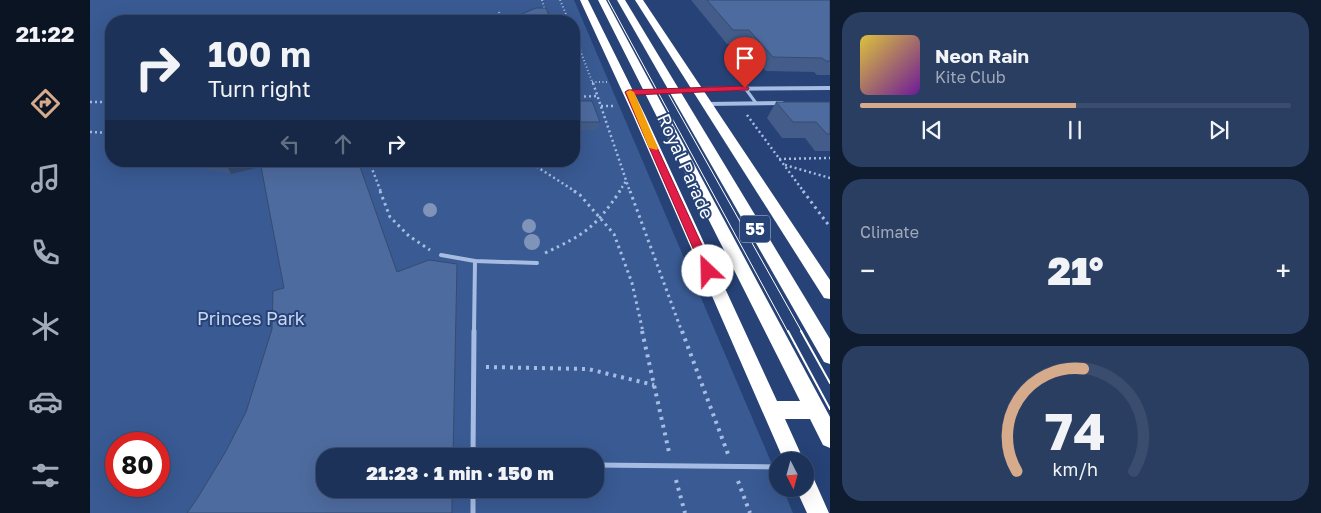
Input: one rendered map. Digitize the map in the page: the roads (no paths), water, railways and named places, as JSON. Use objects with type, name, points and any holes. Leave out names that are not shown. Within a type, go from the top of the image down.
[{"type":"highway","name":"Royal Parade","points":[[621,0],[830,356]]},
{"type":"highway","name":"55","points":[[639,0],[830,292]]},
{"type":"highway","name":"Royal Parade","points":[[585,3],[629,94],[790,452]]},
{"type":"highway","points":[[585,3],[603,3]]},
{"type":"highway","name":"Royal Parade","points":[[603,3],[830,438]]},
{"type":"highway","points":[[678,96],[697,89]]},
{"type":"highway","points":[[629,94],[678,96],[706,104]]},
{"type":"highway","points":[[770,410],[815,410]]},
{"type":"highway","points":[[811,498],[818,513]]},
{"type":"street","points":[[697,89],[830,88]]},
{"type":"street","points":[[706,104],[784,103]]},
{"type":"lane","points":[[745,88],[756,103]]},
{"type":"lane","points":[[441,255],[475,261],[537,262]]},
{"type":"lane","points":[[473,448],[475,261]]},
{"type":"lane","points":[[604,465],[769,467]]},
{"type":"lane","points":[[473,498],[473,513]]},
{"type":"tram line","points":[[608,0],[788,332]]},
{"type":"tram line","points":[[669,95],[802,332]]},
{"type":"tram line","points":[[788,331],[830,409]]},
{"type":"tram line","points":[[801,331],[830,383]]},
{"type":"park label","name":"Princes Park","points":[[251,318]]}]
